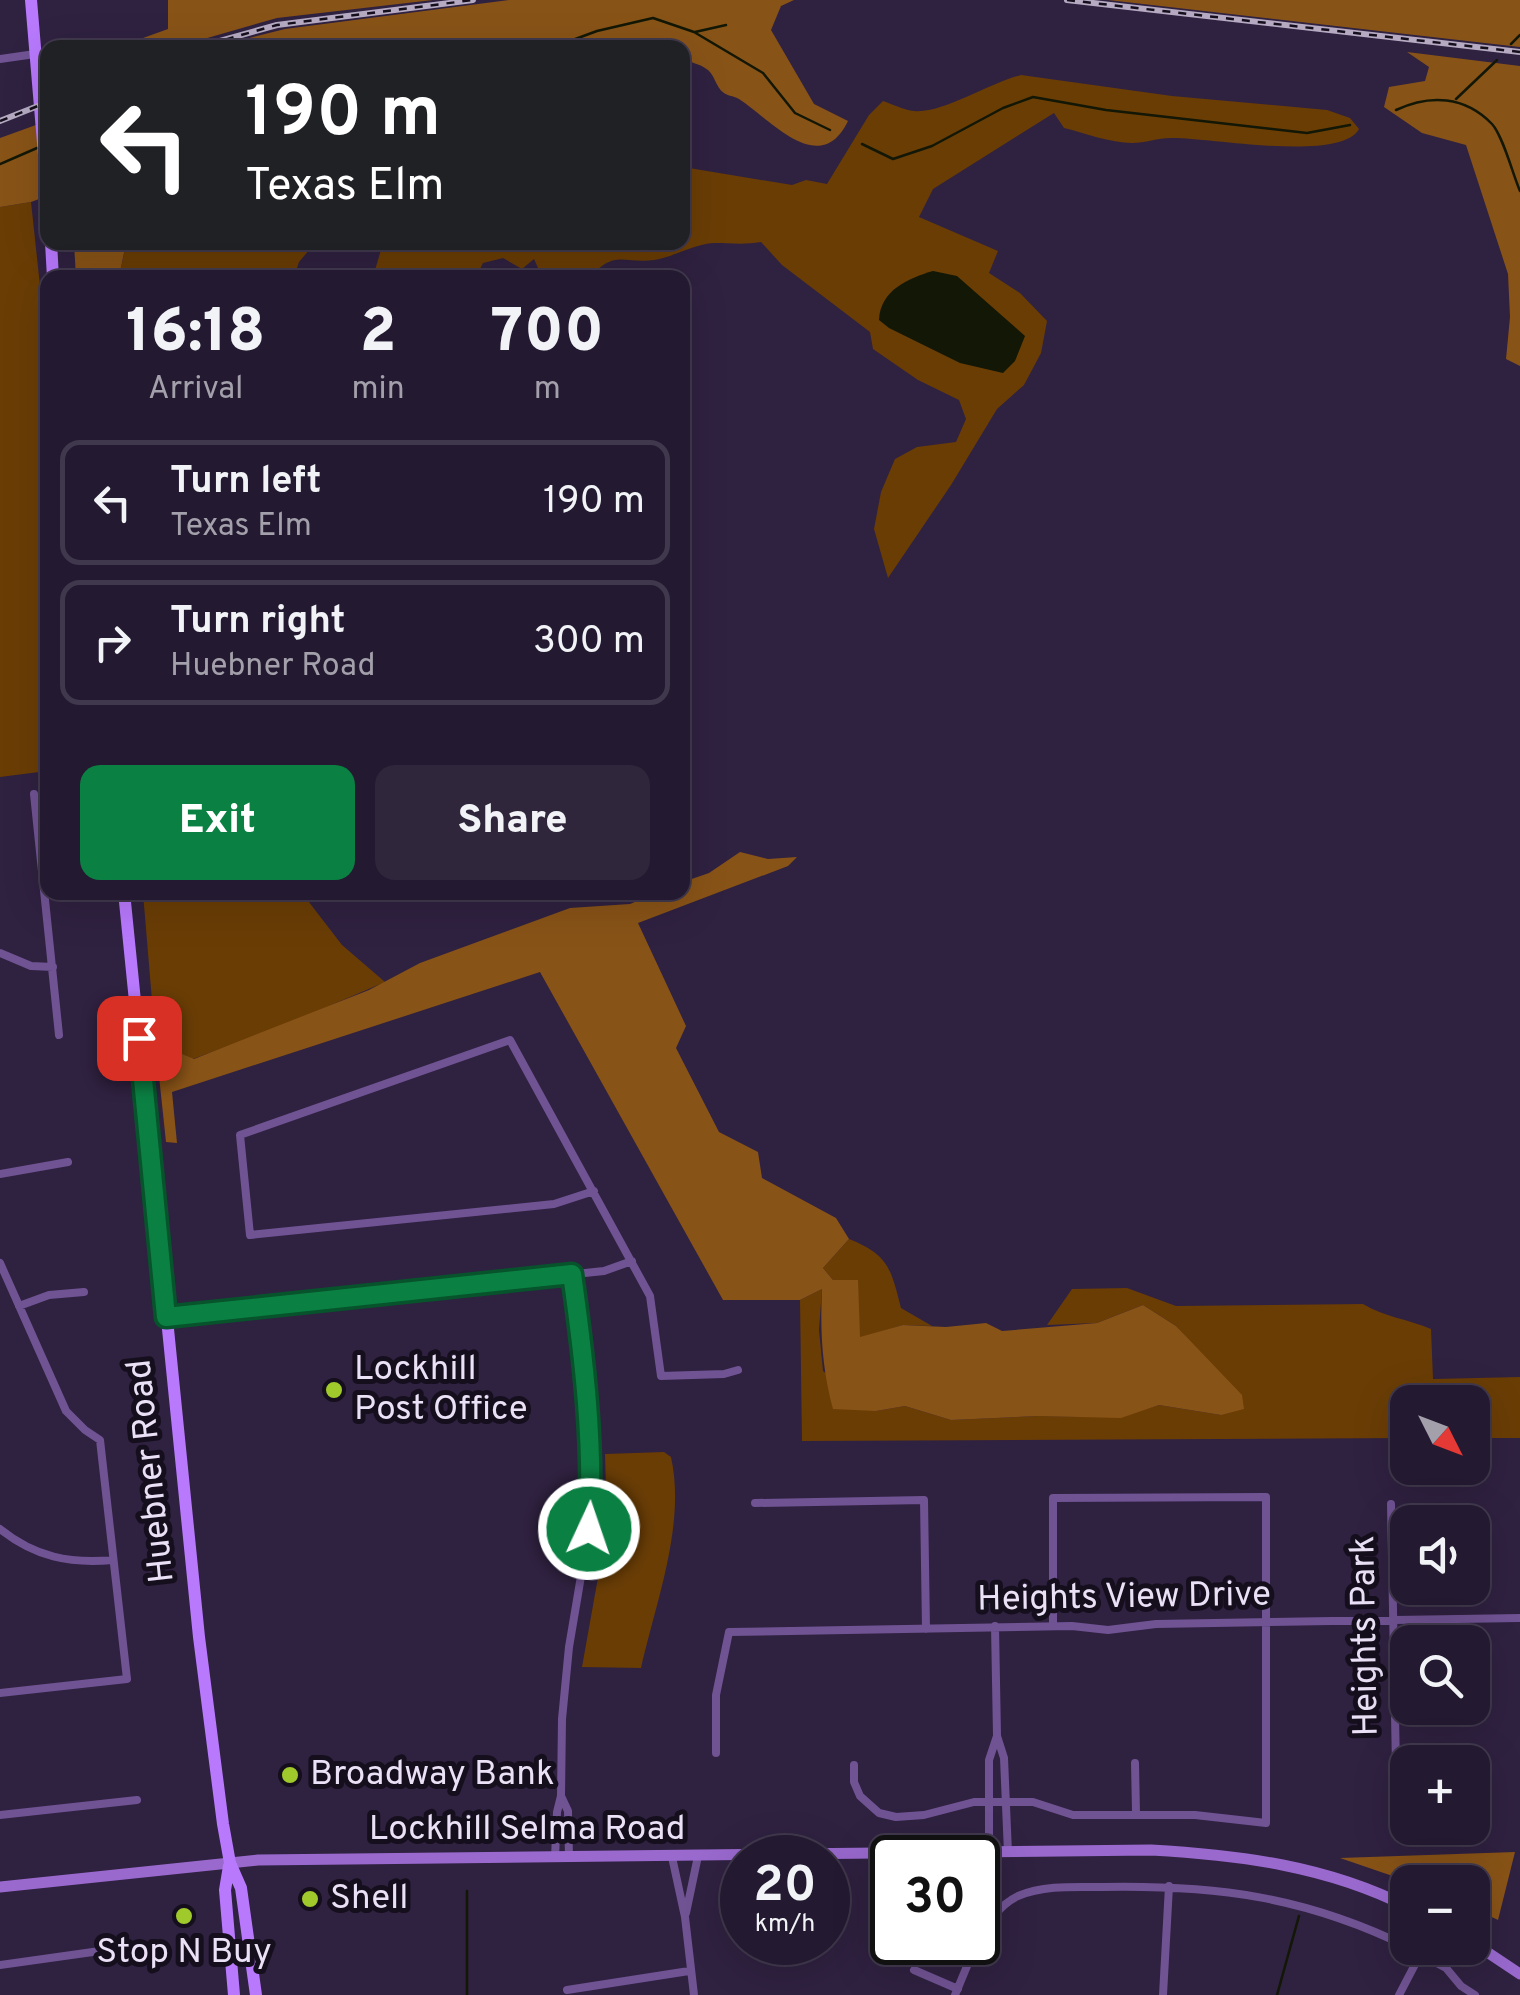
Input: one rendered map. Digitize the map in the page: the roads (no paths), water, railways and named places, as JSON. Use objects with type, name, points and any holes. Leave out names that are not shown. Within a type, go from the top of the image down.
[{"type":"main road","points":[[30,0],[40,95]]},
{"type":"main road","name":"Huebner Road","points":[[125,900],[198,1637],[230,1864],[241,1888],[256,1995]]},
{"type":"main road","name":"Lockhill Selma Road","points":[[1000,1853],[1152,1850],[1217,1854],[1282,1864],[1344,1880],[1390,1899]]},
{"type":"main road","name":"Lockhill Selma Road","points":[[0,1887],[298,1860],[870,1854]]},
{"type":"main road","name":"Huebner Road","points":[[230,1864],[224,1890],[234,1995]]},
{"type":"main road","points":[[1490,1954],[1520,1974]]},
{"type":"street","points":[[0,58],[36,54]]},
{"type":"street","points":[[34,794],[40,849]]},
{"type":"street","points":[[46,900],[60,1035]]},
{"type":"street","points":[[0,953],[31,966],[53,967]]},
{"type":"street","points":[[594,1191],[554,1204],[250,1235],[240,1135],[510,1040],[594,1191],[650,1296],[661,1376],[738,1370]]},
{"type":"street","points":[[0,1174],[68,1162]]},
{"type":"street","points":[[166,1317],[616,1269],[632,1261]]},
{"type":"street","points":[[0,1263],[66,1411],[100,1440],[127,1679],[0,1694]]},
{"type":"street","points":[[554,1858],[569,1647],[589,1529],[592,1482],[582,1343],[572,1274]]},
{"type":"street","points":[[19,1306],[49,1295],[84,1292]]},
{"type":"street","points":[[854,1765],[854,1782],[860,1796],[879,1813],[910,1817],[955,1805],[1033,1802],[1073,1815],[1196,1815],[1266,1823],[1266,1497],[1053,1498],[1053,1626]]},
{"type":"street","points":[[756,1503],[924,1500],[926,1628]]},
{"type":"street","name":"Heights Park","points":[[1392,1504],[1396,1745]]},
{"type":"street","points":[[0,1529],[46,1556],[72,1562],[113,1560]]},
{"type":"street","name":"Heights View Drive","points":[[716,1753],[716,1695],[729,1632],[995,1626],[1108,1630],[1156,1624],[1520,1618]]},
{"type":"street","points":[[995,1626],[997,1736],[1004,1758],[1008,1853]]},
{"type":"street","points":[[989,1835],[989,1760],[997,1736]]},
{"type":"street","points":[[1135,1763],[1136,1813]]},
{"type":"street","points":[[561,1796],[568,1810],[570,1858]]},
{"type":"street","points":[[0,1815],[137,1800]]},
{"type":"street","points":[[686,1917],[698,1856]]},
{"type":"street","points":[[672,1857],[686,1917],[694,1995]]},
{"type":"street","points":[[1000,1910],[1004,1904],[1037,1890],[1169,1886],[1244,1892],[1320,1910],[1390,1939]]},
{"type":"street","points":[[1162,1995],[1169,1886]]},
{"type":"street","points":[[0,1965],[107,1950]]},
{"type":"street","points":[[914,1970],[956,1992],[967,1965]]},
{"type":"street","points":[[1399,1995],[1415,1965]]},
{"type":"street","points":[[1441,1965],[1460,1986],[1475,1995]]},
{"type":"street","points":[[566,1990],[689,1971]]},
{"type":"waterway","points":[[573,40],[653,18],[694,32],[763,73],[795,113],[830,130]]},
{"type":"waterway","points":[[695,32],[726,25]]},
{"type":"waterway","points":[[1511,44],[1520,35]]},
{"type":"waterway","points":[[1456,99],[1497,60]]},
{"type":"waterway","points":[[862,144],[893,159],[932,146],[1003,108],[1033,97],[1106,110],[1307,133],[1350,125]]},
{"type":"waterway","points":[[1396,110],[1422,101],[1447,100],[1482,115],[1500,137],[1520,191]]},
{"type":"waterway","points":[[0,164],[37,148]]},
{"type":"waterway","points":[[467,1891],[467,1995]]},
{"type":"waterway","points":[[1277,1995],[1299,1916]]},
{"type":"railway","points":[[224,40],[277,25],[473,0]]},
{"type":"railway","points":[[1067,0],[1520,52]]},
{"type":"railway","points":[[0,121],[40,105]]},
{"type":"place","name":"Lockhill Post Office","points":[[334,1390]]},
{"type":"place","name":"Broadway Bank","points":[[290,1775]]},
{"type":"place","name":"Shell","points":[[310,1899]]},
{"type":"place","name":"Stop N Buy","points":[[184,1916]]}]
